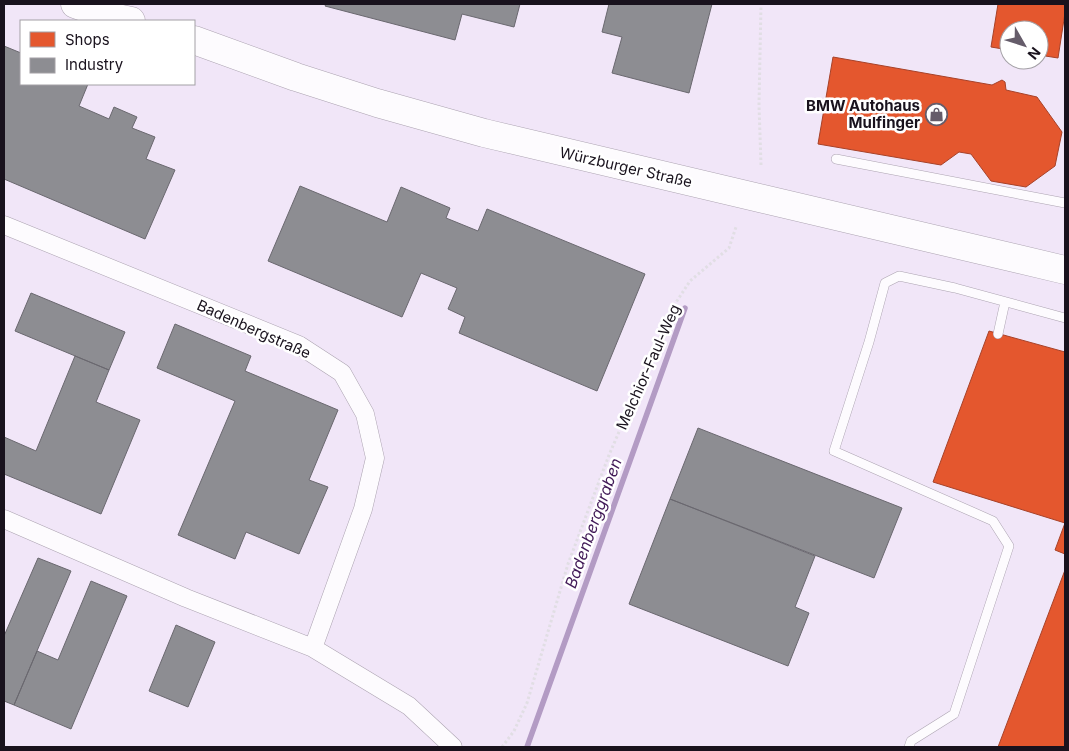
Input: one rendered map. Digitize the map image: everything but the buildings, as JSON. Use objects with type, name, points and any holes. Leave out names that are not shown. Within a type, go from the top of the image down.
[{"type":"main road","points":[[75,4],[126,20]]},
{"type":"main road","points":[[123,4],[150,20]]},
{"type":"main road","name":"Würzburger Straße","points":[[195,40],[296,77],[377,103],[484,133],[1065,270]]},
{"type":"street","name":"Badenbergstraße","points":[[4,225],[299,346],[342,373],[365,414],[375,458],[363,509],[313,648]]},
{"type":"street","points":[[4,519],[186,598],[313,648],[409,706],[453,747]]},
{"type":"lane","points":[[836,159],[1065,203]]},
{"type":"lane","points":[[909,747],[912,741],[954,714],[1009,546],[994,521],[834,451],[869,342],[885,283],[899,276],[955,288],[1065,318]]},
{"type":"lane","points":[[998,334],[1005,302]]},
{"type":"path","points":[[761,4],[759,105],[761,166]]},
{"type":"path","name":"Melchior-Faul-Weg","points":[[502,747],[514,731],[527,703],[568,564],[609,455],[673,307],[690,282],[729,248],[736,227]]},
{"type":"waterway","name":"Badenberggraben","points":[[527,747],[685,308]]},
{"type":"place","name":"BMW Autohaus Mulfinger","points":[[936,114]]}]
